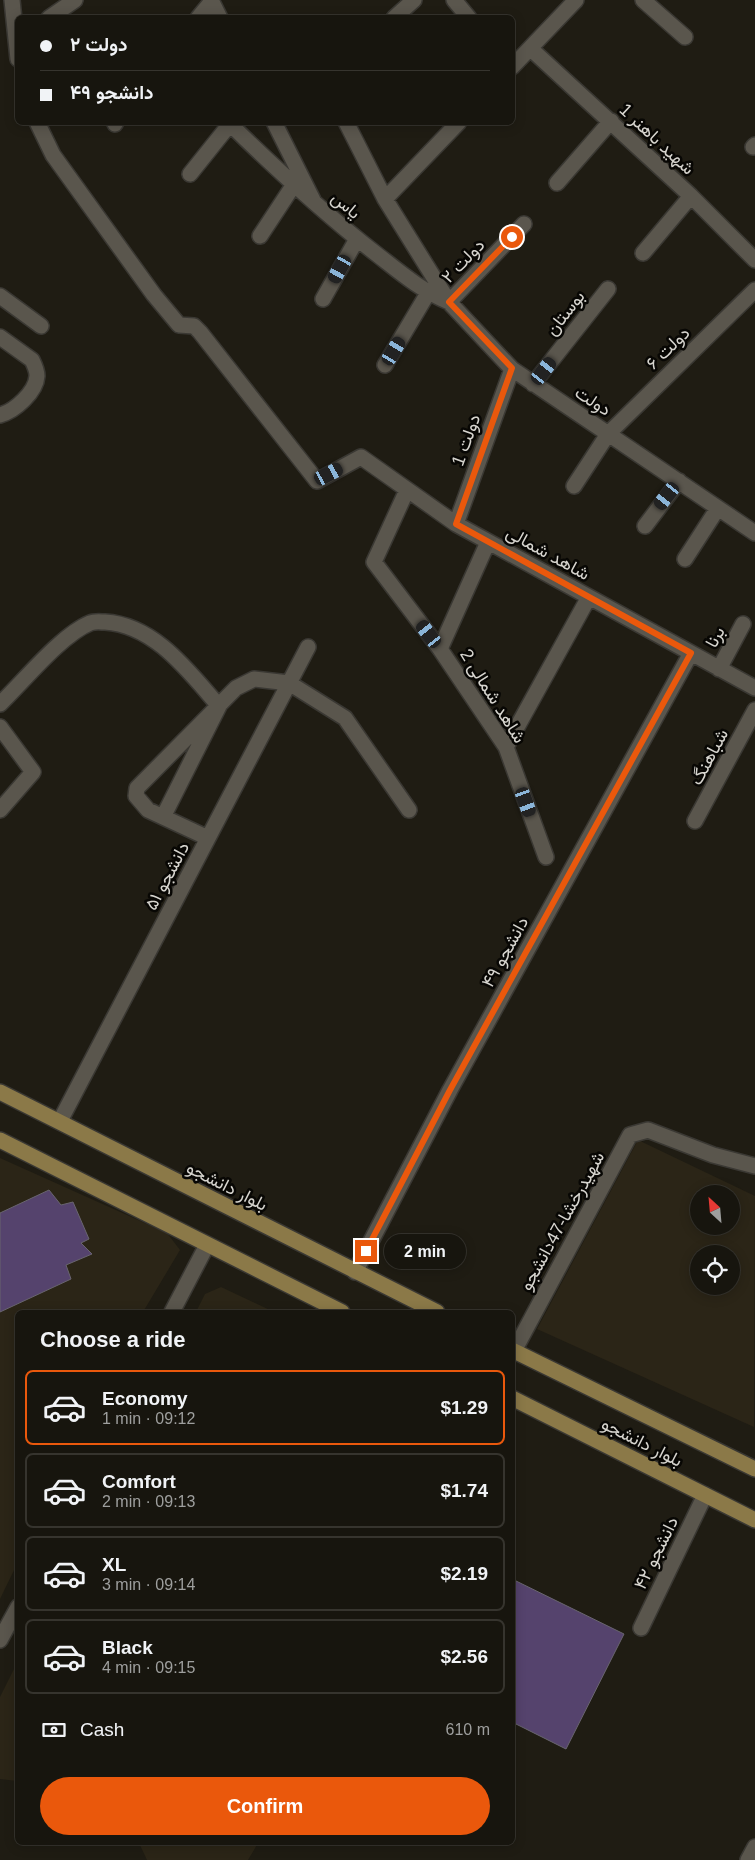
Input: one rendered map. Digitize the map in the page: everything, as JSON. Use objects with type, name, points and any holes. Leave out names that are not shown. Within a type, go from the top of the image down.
[{"type":"main road","name":"بلوار دانشجو","points":[[0,1092],[433,1310]]},
{"type":"main road","points":[[0,1140],[338,1310]]},
{"type":"main road","name":"بلوار دانشجو","points":[[515,1352],[755,1469]]},
{"type":"main road","name":"بلوار دانشجو","points":[[515,1400],[755,1520]]},
{"type":"street","points":[[12,0],[15,30]]},
{"type":"street","points":[[53,15],[75,0]]},
{"type":"street","points":[[200,15],[212,0],[219,15]]},
{"type":"street","points":[[397,15],[414,0]]},
{"type":"street","points":[[454,0],[466,15]]},
{"type":"street","points":[[515,64],[576,0]]},
{"type":"street","points":[[643,0],[685,37]]},
{"type":"street","name":"شهید باهنر 1","points":[[531,48],[692,196],[755,260]]},
{"type":"street","points":[[557,183],[611,121]]},
{"type":"street","name":"شاهد شمالی","points":[[38,125],[53,155],[154,295],[179,326],[194,326],[200,332],[317,481],[361,457],[456,524],[755,688]]},
{"type":"street","points":[[190,174],[227,125]]},
{"type":"street","name":"یاس","points":[[231,125],[294,186],[357,239],[428,294],[449,302]]},
{"type":"street","points":[[276,125],[315,203]]},
{"type":"street","name":"دولت","points":[[348,125],[385,199],[449,302],[512,368],[755,533]]},
{"type":"street","points":[[385,199],[456,125]]},
{"type":"street","points":[[260,236],[294,186]]},
{"type":"street","points":[[643,253],[692,196]]},
{"type":"street","name":"دولت ۲","points":[[449,302],[524,224]]},
{"type":"street","points":[[323,299],[357,239]]},
{"type":"street","name":"بوستان","points":[[533,384],[608,289]]},
{"type":"street","name":"دولت ۶","points":[[574,486],[608,434],[755,290]]},
{"type":"street","points":[[385,365],[428,294]]},
{"type":"street","points":[[0,296],[42,326]]},
{"type":"street","points":[[0,337],[32,360],[37,376],[29,394],[9,413],[0,415]]},
{"type":"street","name":"دولت 1","points":[[456,524],[512,368]]},
{"type":"street","points":[[645,526],[679,481]]},
{"type":"street","name":"شاهد شمالی 2","points":[[407,490],[374,562],[440,649],[506,747],[546,857]]},
{"type":"street","points":[[685,559],[718,508]]},
{"type":"street","points":[[440,649],[488,542]]},
{"type":"street","points":[[506,747],[589,597]]},
{"type":"street","points":[[0,704],[69,635],[92,622],[119,623],[151,637],[178,660],[219,706]]},
{"type":"street","name":"برنا","points":[[719,668],[743,624]]},
{"type":"street","name":"دانشجو ۵۱","points":[[60,1122],[308,647]]},
{"type":"street","name":"دانشجو ۴۹","points":[[355,1272],[450,1090],[691,653]]},
{"type":"street","points":[[208,838],[148,810],[136,796],[137,788],[236,688],[254,678],[289,683],[345,718],[409,810]]},
{"type":"street","points":[[163,817],[219,706]]},
{"type":"street","name":"شباهنگ","points":[[695,821],[755,710]]},
{"type":"street","points":[[0,728],[33,772],[0,810]]},
{"type":"street","name":"شهیدرخشا-47دانشجو","points":[[515,1347],[630,1135],[648,1130],[713,1156],[755,1166]]},
{"type":"street","points":[[173,1310],[207,1245]]},
{"type":"street","name":"دانشجو ۴۲","points":[[641,1628],[705,1495]]},
{"type":"street","points":[[0,1640],[15,1612]]},
{"type":"shaded area","points":[[638,1140],[732,1185],[690,1185],[690,1235],[740,1235],[740,1189],[755,1196],[754,1427],[537,1329]]},
{"type":"shaded area","points":[[0,1158],[167,1233],[180,1250],[144,1310],[15,1310],[15,1568],[0,1599]]},
{"type":"shaded area","points":[[221,1287],[270,1310],[197,1310],[205,1294]]},
{"type":"shaded area","points":[[15,1667],[15,1781],[0,1779],[0,1697]]},
{"type":"shaded area","points":[[140,1845],[257,1845],[248,1860],[147,1860]]},
{"type":"building","points":[[49,1190],[61,1205],[73,1202],[89,1239],[81,1243],[92,1254],[66,1265],[71,1279],[0,1312],[0,1213]]},
{"type":"building","points":[[515,1580],[624,1634],[566,1749],[515,1724]]},
{"type":"route","points":[[366,1251],[450,1090],[564,887],[691,653],[456,524],[512,368],[449,302],[512,237]]}]
